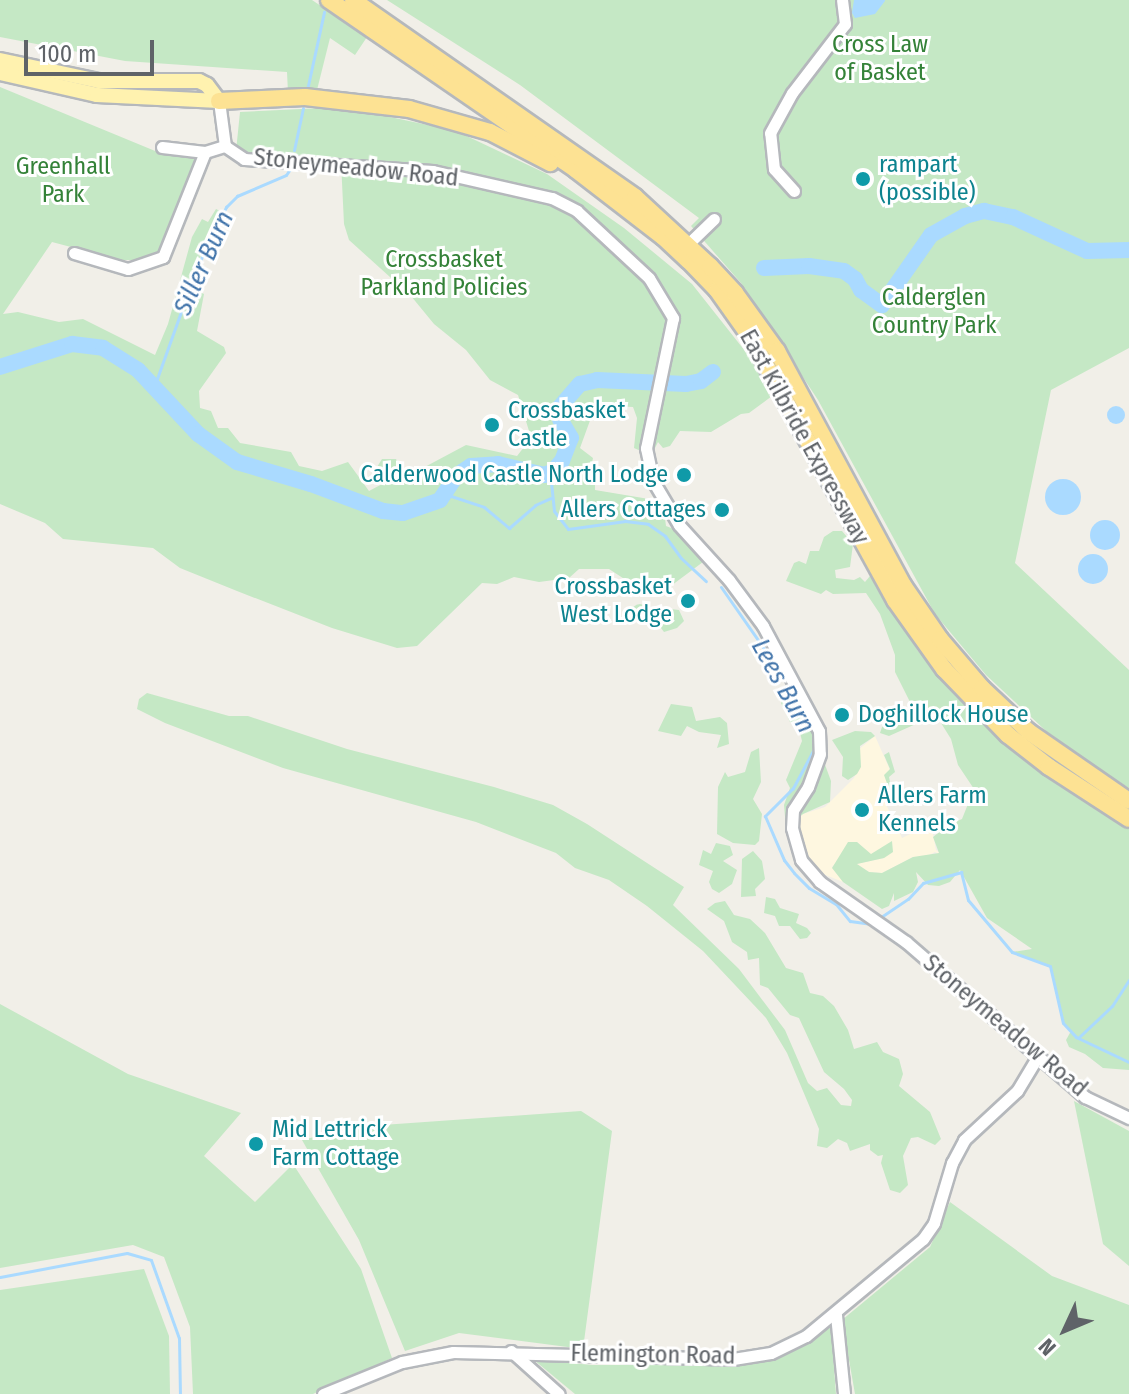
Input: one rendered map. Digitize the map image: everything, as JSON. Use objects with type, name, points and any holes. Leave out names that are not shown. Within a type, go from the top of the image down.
[{"type":"highway","name":"East Kilbride Expressway","points":[[329,0],[608,194],[689,261],[717,290],[751,338],[895,600],[944,669],[1008,735],[1049,767],[1129,819]]},
{"type":"highway","name":"East Kilbride Expressway","points":[[353,0],[635,197],[688,244],[735,293],[777,351],[903,585],[959,664],[1029,732],[1129,801]]},
{"type":"highway","points":[[219,101],[305,97],[363,102],[435,115],[490,132],[608,194]]},
{"type":"main road","points":[[0,60],[99,81],[199,81],[219,101]]},
{"type":"main road","points":[[0,73],[97,95],[219,101]]},
{"type":"street","points":[[794,191],[774,169],[770,133],[792,93],[845,24],[842,0]]},
{"type":"street","name":"Stoneymeadow Road","points":[[219,101],[225,146],[244,159],[433,171],[552,198],[577,211],[649,278],[673,318],[646,448],[650,472],[670,513],[729,580],[763,626],[815,720],[822,741],[820,754],[808,787],[793,810],[794,839],[809,871],[885,926],[961,988],[1085,1097],[1129,1118]]},
{"type":"street","points":[[162,147],[205,152],[225,146]]},
{"type":"street","points":[[74,253],[128,269],[163,257],[205,152]]},
{"type":"street","points":[[688,244],[714,219]]},
{"type":"street","name":"Flemington Road","points":[[323,1394],[402,1362],[453,1352],[511,1351],[733,1359],[771,1353],[806,1336],[836,1315],[923,1239],[934,1223],[952,1163],[964,1140],[1017,1091],[1037,1058]]},
{"type":"street","points":[[836,1315],[844,1394]]},
{"type":"street","points":[[511,1351],[559,1394]]},
{"type":"shaded area","points":[[875,736],[890,770],[887,774],[889,790],[881,794],[902,838],[931,824],[936,850],[942,855],[935,852],[923,858],[913,857],[882,873],[869,872],[856,864],[884,858],[892,842],[871,855],[857,842],[832,867],[843,882],[823,874],[804,852],[797,820],[803,814],[825,807],[854,778],[861,764],[858,750]]},
{"type":"green space","points":[[0,0],[312,0],[367,37],[355,55],[330,38],[316,94],[288,93],[287,72],[125,61],[0,37]]},
{"type":"green space","points":[[387,0],[1129,0],[1129,348],[1051,390],[1015,563],[1129,670],[1129,788],[1061,745],[986,675],[935,614],[818,400],[741,283],[691,226],[699,218],[520,85]]},
{"type":"green space","points":[[0,87],[160,153],[198,159],[161,250],[142,260],[120,260],[52,242],[3,314],[18,312],[59,322],[83,319],[155,355],[168,324],[192,237],[202,219],[208,222],[216,209],[222,212],[187,285],[204,294],[197,331],[224,347],[226,353],[199,391],[200,408],[211,411],[218,428],[228,428],[240,443],[291,452],[299,466],[322,471],[348,462],[369,491],[386,482],[377,467],[382,459],[396,459],[406,477],[466,445],[517,456],[528,442],[529,431],[518,395],[490,380],[466,350],[434,324],[411,296],[349,240],[344,224],[341,162],[236,151],[240,112],[343,107],[456,131],[547,174],[624,228],[692,284],[768,380],[772,396],[749,413],[741,414],[711,432],[680,431],[670,446],[663,448],[658,442],[654,450],[643,452],[634,448],[637,418],[633,407],[612,406],[592,415],[580,448],[593,458],[591,468],[595,471],[595,490],[655,500],[664,511],[666,526],[679,531],[703,562],[664,591],[629,582],[609,569],[579,569],[569,578],[539,582],[514,577],[497,584],[482,583],[417,646],[397,648],[332,628],[180,568],[153,548],[63,539],[45,523],[0,504]]},
{"type":"green space","points":[[833,531],[842,531],[853,544],[850,567],[835,570],[836,578],[854,580],[860,577],[865,582],[870,576],[918,651],[979,721],[1058,785],[1129,829],[1129,1070],[1103,1068],[1085,1054],[1069,1047],[1066,1040],[1071,1031],[1063,1023],[1050,966],[1012,952],[1032,949],[987,918],[960,870],[950,882],[939,886],[928,885],[916,872],[918,882],[913,892],[894,901],[894,893],[889,906],[882,909],[843,882],[832,868],[848,842],[857,842],[871,854],[892,841],[893,852],[884,858],[857,864],[869,872],[882,873],[913,857],[939,853],[933,837],[962,819],[968,804],[980,798],[958,765],[951,739],[936,715],[889,736],[880,733],[882,727],[913,708],[895,672],[895,655],[880,614],[866,593],[833,594],[826,590],[821,594],[786,581],[794,563],[799,561],[806,564],[810,551],[819,551],[824,537]]},
{"type":"green space","points":[[640,604],[649,613],[640,622],[631,613]]},
{"type":"green space","points":[[671,609],[679,610],[684,621],[677,628],[664,632],[655,620]]},
{"type":"green space","points":[[787,684],[807,712],[817,743],[809,774],[824,762],[831,781],[830,802],[803,814],[786,828],[784,805],[790,788],[786,780],[802,741],[798,725],[790,722],[781,703]]},
{"type":"green space","points":[[147,693],[229,716],[248,716],[347,749],[494,787],[553,805],[587,824],[684,887],[673,905],[739,969],[785,1030],[808,1083],[817,1091],[827,1088],[841,1105],[851,1106],[852,1100],[844,1089],[824,1072],[799,1018],[790,1015],[768,988],[760,985],[759,958],[748,960],[747,952],[732,942],[724,921],[707,909],[725,901],[734,915],[750,919],[765,933],[786,968],[803,973],[810,993],[823,996],[834,1006],[848,1030],[854,1049],[877,1042],[883,1052],[899,1059],[903,1074],[899,1086],[930,1112],[941,1139],[935,1145],[918,1137],[911,1138],[903,1156],[908,1185],[900,1193],[890,1190],[881,1163],[883,1155],[878,1156],[870,1150],[870,1144],[850,1151],[847,1143],[838,1139],[827,1148],[817,1146],[819,1129],[787,1053],[766,1018],[703,951],[609,880],[575,868],[556,853],[476,822],[283,768],[165,723],[137,709],[139,699]]},
{"type":"green space","points":[[671,704],[692,707],[696,721],[720,717],[727,723],[729,744],[717,748],[721,735],[699,732],[687,726],[681,736],[658,731]]},
{"type":"green space","points":[[855,731],[871,732],[875,736],[860,746],[861,767],[848,780],[842,776],[843,757],[832,740]]},
{"type":"green space","points":[[759,748],[761,782],[753,799],[762,814],[759,841],[755,845],[733,843],[717,834],[718,787],[725,772],[728,777],[745,772],[751,752]]},
{"type":"green space","points":[[889,752],[895,772],[889,777],[890,782],[898,787],[899,795],[892,802],[883,799],[881,794],[889,789],[884,775],[890,769],[884,755]]},
{"type":"green space","points":[[716,843],[730,846],[733,855],[723,861],[737,870],[732,884],[719,893],[712,889],[709,882],[713,871],[699,865],[703,850],[711,854]]},
{"type":"green space","points":[[753,851],[762,861],[765,879],[755,889],[756,896],[741,897],[742,859]]},
{"type":"green space","points":[[766,897],[775,899],[780,908],[799,914],[796,923],[811,933],[807,938],[800,939],[790,926],[779,926],[775,916],[764,913]]},
{"type":"green space","points":[[0,1004],[128,1074],[241,1113],[204,1156],[255,1202],[293,1164],[361,1269],[392,1358],[313,1394],[193,1394],[190,1327],[164,1257],[133,1245],[0,1268]]},
{"type":"green space","points":[[1074,1101],[1129,1131],[1129,1266],[1103,1244]]},
{"type":"green space","points":[[581,1111],[612,1131],[583,1349],[459,1333],[405,1351],[359,1240],[302,1140],[354,1127]]},
{"type":"green space","points":[[950,1202],[1052,1276],[1129,1305],[1129,1394],[855,1394],[842,1320],[930,1247]]},
{"type":"green space","points":[[144,1269],[169,1336],[170,1394],[0,1394],[0,1290]]},
{"type":"green space","points":[[831,1327],[836,1394],[575,1394],[534,1360],[593,1365],[729,1365],[774,1358]]},
{"type":"water","points":[[854,0],[885,1],[875,14],[855,18],[852,13]]},
{"type":"water","points":[[1116,406],[1125,415],[1116,424],[1107,415]]},
{"type":"water","points":[[1063,479],[1075,485],[1081,497],[1075,509],[1063,515],[1051,509],[1045,497],[1051,485]]},
{"type":"water","points":[[1105,520],[1116,524],[1120,535],[1116,546],[1105,550],[1094,546],[1090,535],[1094,524]]},
{"type":"water","points":[[1093,554],[1104,558],[1108,569],[1104,580],[1093,584],[1082,580],[1078,569],[1082,558]]},
{"type":"waterway","name":"Siller Burn","points":[[307,90],[324,12]]},
{"type":"waterway","name":"Siller Burn","points":[[294,150],[303,108]]},
{"type":"waterway","name":"Siller Burn","points":[[154,387],[197,267],[226,207],[237,196],[286,175],[290,169]]},
{"type":"waterway","points":[[764,268],[809,266],[844,271],[855,279],[861,290],[882,305],[931,235],[965,216],[984,211],[1013,217],[1087,251],[1129,250]]},
{"type":"waterway","points":[[0,367],[72,344],[103,348],[138,370],[198,434],[237,462],[311,484],[383,511],[403,513],[440,500],[456,476],[471,466],[498,464],[544,475],[552,472],[562,461],[571,438],[560,419],[559,408],[580,384],[597,380],[686,384],[701,381],[713,372]]},
{"type":"waterway","name":"Lees Burn","points":[[544,475],[551,482],[554,511],[568,529],[625,521],[648,524],[665,536],[681,558],[706,581]]},
{"type":"waterway","points":[[445,494],[484,507],[509,528],[535,505],[551,498]]},
{"type":"waterway","name":"Lees Burn","points":[[721,587],[783,676]]},
{"type":"waterway","name":"Lees Burn","points":[[815,747],[793,788],[765,816],[784,860],[794,873],[809,888],[836,904],[850,921],[872,924]]},
{"type":"waterway","name":"Lees Burn","points":[[878,919],[908,899],[923,883],[961,872],[968,900],[1012,952],[1050,966],[1063,1023],[1076,1037],[1129,1062]]},
{"type":"waterway","points":[[1078,1038],[1112,1006],[1129,980]]},
{"type":"waterway","points":[[0,1277],[127,1253],[151,1260],[179,1338],[180,1394]]},
{"type":"place","name":"rampart (possible)","points":[[863,179]]},
{"type":"place","name":"Crossbasket Castle","points":[[492,425]]},
{"type":"place","name":"Calderwood Castle North Lodge","points":[[684,475]]},
{"type":"place","name":"Allers Cottages","points":[[722,510]]},
{"type":"place","name":"Crossbasket West Lodge","points":[[688,601]]},
{"type":"place","name":"Doghillock House","points":[[842,715]]},
{"type":"place","name":"Allers Farm Kennels","points":[[862,810]]},
{"type":"place","name":"Mid Lettrick Farm Cottage","points":[[256,1144]]},
{"type":"park label","name":"Cross Law of Basket","points":[[880,59]]},
{"type":"park label","name":"Greenhall Park","points":[[63,181]]},
{"type":"park label","name":"Crossbasket Parkland Policies","points":[[444,274]]},
{"type":"park label","name":"Calderglen Country Park","points":[[934,312]]}]
